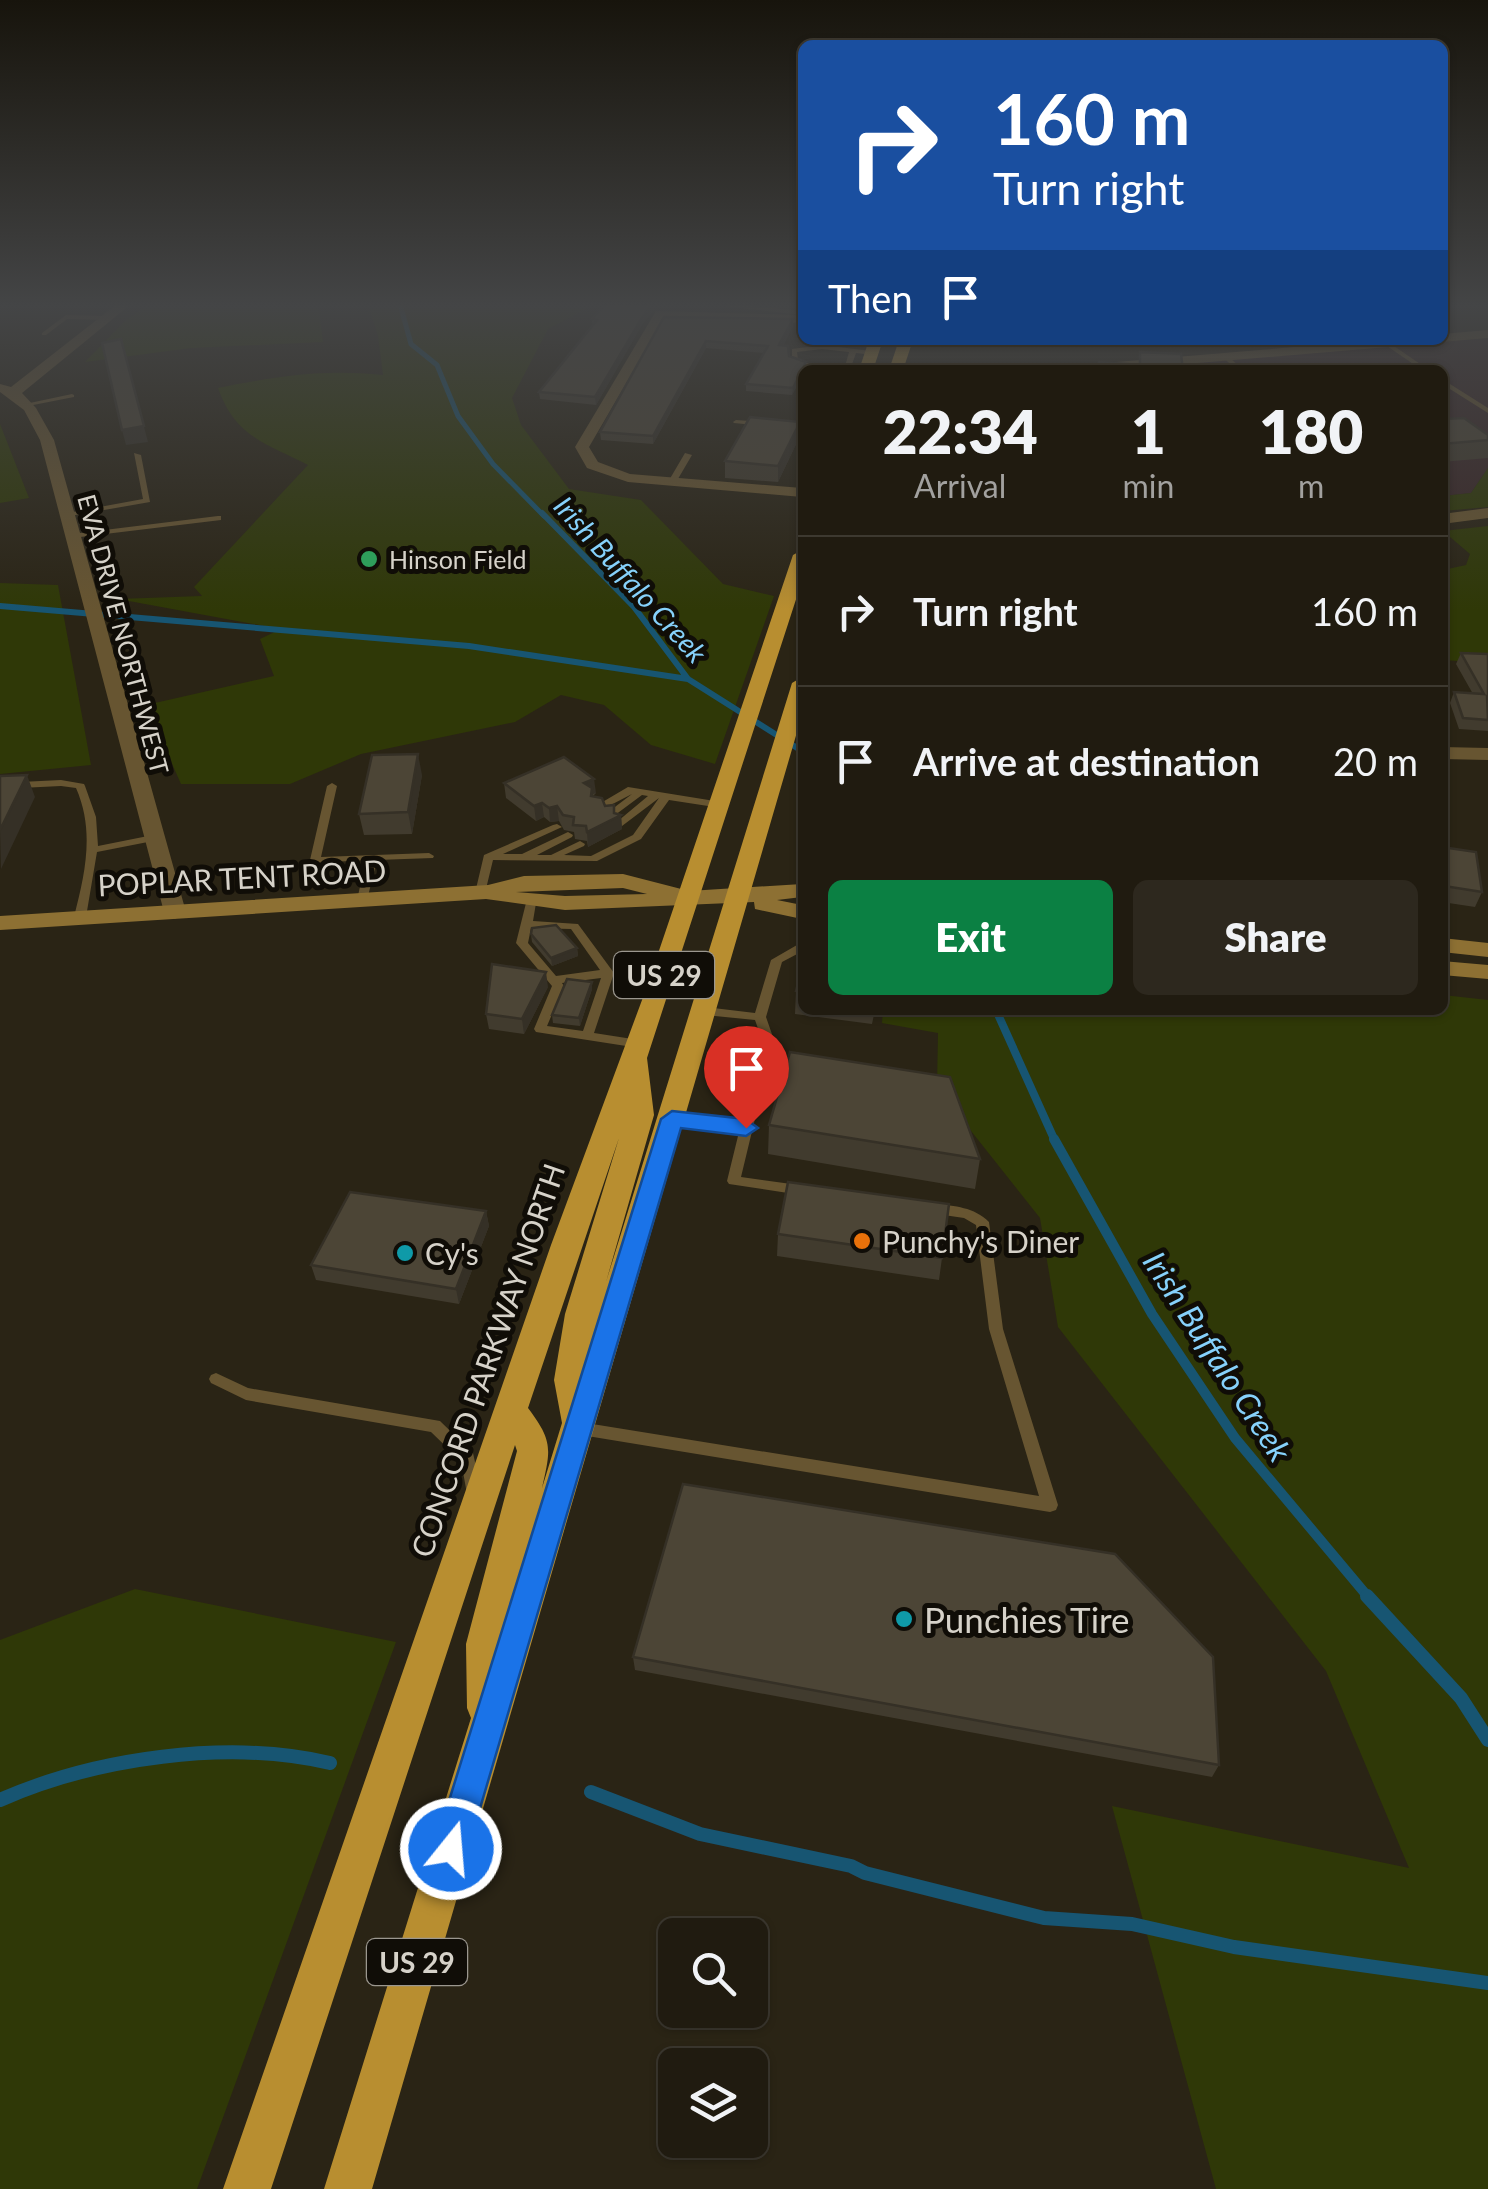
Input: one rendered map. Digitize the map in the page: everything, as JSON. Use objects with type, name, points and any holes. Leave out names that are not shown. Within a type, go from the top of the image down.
[{"type":"highway","name":"CONCORD PARKWAY NORTH","points":[[247,2189],[566,1245],[690,898],[798,568]]},
{"type":"highway","name":"US 29","points":[[348,2189],[798,698]]},
{"type":"highway","points":[[580,1429],[570,1380],[581,1314],[640,1116],[638,1048]]},
{"type":"highway","points":[[486,1736],[485,1644],[534,1451],[530,1437],[512,1412]]},
{"type":"main road","name":"POPLAR TENT ROAD","points":[[0,923],[484,892],[524,883],[622,881],[690,898]]},
{"type":"main road","name":"POPLAR TENT ROAD","points":[[484,892],[529,914],[690,898]]},
{"type":"main road","points":[[690,898],[738,899],[798,892]]},
{"type":"main road","points":[[738,899],[798,911]]},
{"type":"main road","points":[[1448,946],[1488,950]]},
{"type":"main road","points":[[1448,969],[1488,972]]},
{"type":"street","name":"EVA DRIVE NORTHWEST","points":[[29,406],[47,440],[174,912]]},
{"type":"street","points":[[605,406],[582,447],[592,465],[672,482],[798,493]]},
{"type":"street","points":[[1448,517],[1488,513]]},
{"type":"street","points":[[1448,753],[1488,754]]},
{"type":"lane","points":[[736,422],[782,425]]},
{"type":"lane","points":[[67,515],[148,500],[138,455]]},
{"type":"lane","points":[[672,482],[688,455]]},
{"type":"lane","points":[[72,536],[218,518]]},
{"type":"lane","points":[[0,786],[80,786],[87,798],[94,861],[80,917]]},
{"type":"lane","points":[[332,786],[315,860],[429,856]]},
{"type":"lane","points":[[598,807],[628,790],[721,806]]},
{"type":"lane","points":[[611,815],[640,792]]},
{"type":"lane","points":[[622,823],[660,796]]},
{"type":"lane","points":[[488,857],[593,858],[637,838],[660,796]]},
{"type":"lane","points":[[488,857],[557,827]]},
{"type":"lane","points":[[522,858],[568,835]]},
{"type":"lane","points":[[93,850],[153,838]]},
{"type":"lane","points":[[550,858],[580,844]]},
{"type":"lane","points":[[362,900],[372,857]]},
{"type":"lane","points":[[484,892],[488,857]]},
{"type":"lane","points":[[608,973],[574,926],[529,914],[522,943],[558,986],[540,1029],[638,1048]]},
{"type":"lane","points":[[797,949],[777,960],[760,1016],[768,1040],[734,1181],[812,1192]]},
{"type":"lane","points":[[553,980],[608,973]]},
{"type":"lane","points":[[587,1036],[608,973]]},
{"type":"lane","points":[[704,1010],[760,1016]]},
{"type":"lane","points":[[672,1119],[746,1128]]},
{"type":"lane","points":[[580,1429],[1050,1505],[996,1329],[982,1222],[967,1213],[909,1205]]},
{"type":"lane","points":[[216,1380],[246,1394],[435,1426],[468,1458],[477,1514]]},
{"type":"shaded area","points":[[1448,406],[1488,406],[1488,468],[1471,493],[1448,495]]},
{"type":"green space","points":[[226,406],[515,406],[521,425],[569,489],[641,500],[723,584],[774,596],[715,764],[651,745],[604,705],[561,695],[515,722],[361,754],[290,784],[181,784],[146,705],[274,676],[260,639],[281,629],[118,599],[202,596],[194,587],[308,465],[254,437]]},
{"type":"green space","points":[[0,424],[29,498],[0,503]]},
{"type":"green space","points":[[1488,468],[1488,507],[1448,511],[1448,495],[1471,493]]},
{"type":"green space","points":[[1488,526],[1488,663],[1448,660],[1448,569],[1466,565],[1470,554],[1448,535],[1448,530]]},
{"type":"green space","points":[[0,583],[58,585],[91,765],[0,774]]},
{"type":"green space","points":[[1448,996],[1488,1000],[1488,2189],[1216,2189],[1112,1806],[1409,1868],[1326,1671],[1058,1327],[1040,1218],[937,1088],[938,1033],[882,1023],[883,1015],[1448,1015]]},
{"type":"green space","points":[[135,1589],[396,1642],[197,2189],[0,2189],[0,1640]]},
{"type":"building","points":[[117,406],[139,406],[144,426],[122,430]]},
{"type":"building","points":[[614,406],[670,406],[653,436],[600,432]]},
{"type":"building","points":[[750,417],[798,422],[778,466],[725,461]]},
{"type":"building","points":[[1464,418],[1488,435],[1488,440],[1448,443],[1448,419]]},
{"type":"building","points":[[1461,653],[1488,654],[1488,720],[1463,718],[1454,692],[1484,694]]},
{"type":"building","points":[[418,754],[408,812],[359,814],[372,755]]},
{"type":"building","points":[[564,757],[594,779],[584,783],[592,788],[591,796],[602,798],[605,806],[614,805],[614,813],[621,815],[587,832],[586,826],[573,825],[574,817],[563,815],[557,806],[534,806],[504,783]]},
{"type":"building","points":[[27,775],[0,830],[0,776]]},
{"type":"building","points":[[1448,848],[1476,852],[1482,892],[1448,887]]},
{"type":"building","points":[[556,925],[577,948],[551,958],[531,934],[532,928]]},
{"type":"building","points":[[492,964],[546,972],[522,1019],[486,1014]]},
{"type":"building","points":[[567,979],[592,982],[579,1018],[552,1015]]},
{"type":"building","points":[[790,1052],[950,1077],[980,1159],[769,1125]]},
{"type":"building","points":[[788,1182],[949,1204],[942,1258],[778,1234]]},
{"type":"building","name":"Cy's","points":[[350,1192],[486,1211],[456,1289],[311,1265]]},
{"type":"building","name":"Punchies Tire","points":[[683,1484],[1115,1554],[1213,1657],[1219,1765],[633,1657]]},
{"type":"waterway","name":"Irish Buffalo Creek","points":[[454,406],[493,464],[544,516]]},
{"type":"waterway","name":"Irish Buffalo Creek","points":[[542,513],[634,607],[688,679]]},
{"type":"waterway","points":[[0,606],[469,646],[688,679]]},
{"type":"waterway","name":"Irish Buffalo Creek","points":[[688,679],[798,748]]},
{"type":"waterway","name":"Irish Buffalo Creek","points":[[998,1015],[1055,1140]]},
{"type":"waterway","name":"Irish Buffalo Creek","points":[[1055,1140],[1152,1314],[1235,1438],[1369,1598]]},
{"type":"waterway","name":"Irish Buffalo Creek","points":[[1367,1596],[1461,1698],[1488,1740]]},
{"type":"waterway","points":[[0,1800],[77,1773],[162,1757],[249,1753],[330,1763]]},
{"type":"waterway","points":[[591,1792],[700,1834],[851,1866],[865,1873],[1044,1918],[1132,1924],[1234,1947],[1488,1983]]},
{"type":"place","name":"Hinson Field","points":[[369,559]]},
{"type":"place","name":"Punchy's Diner","points":[[862,1241]]},
{"type":"place","name":"Cy's","points":[[405,1253]]},
{"type":"place","name":"Punchies Tire","points":[[904,1619]]},
{"type":"route","points":[[451,1849],[672,1119],[746,1128]]}]
